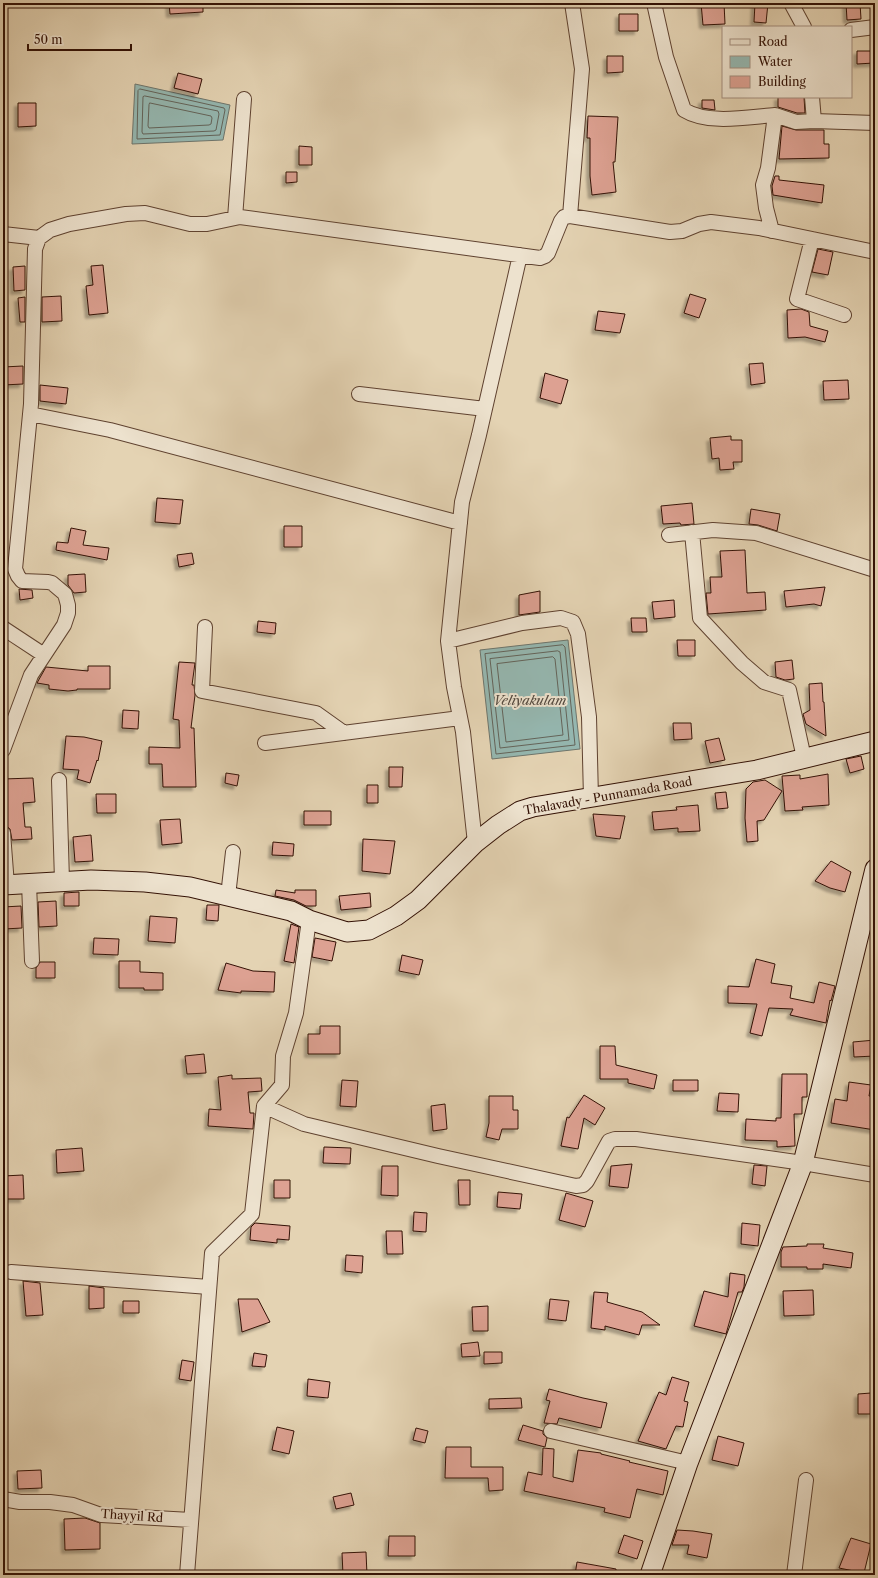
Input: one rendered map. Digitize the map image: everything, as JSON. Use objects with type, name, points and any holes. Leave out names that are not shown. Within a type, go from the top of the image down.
[{"type":"main road","name":"Thalavady - Punnamada Road","points":[[5,885],[91,880],[190,887],[291,911],[309,920],[347,932],[369,930],[384,924],[418,900],[474,843],[520,811],[533,807],[757,770],[875,741]]},
{"type":"main road","points":[[650,1575],[688,1463],[803,1163],[875,869]]},
{"type":"street","points":[[570,216],[582,69],[572,3]]},
{"type":"street","points":[[654,3],[666,57],[684,110],[693,116],[722,119],[775,115],[796,122],[814,121],[875,123]]},
{"type":"street","points":[[791,3],[803,26]]},
{"type":"street","points":[[852,30],[875,27]]},
{"type":"street","points":[[812,98],[814,121]]},
{"type":"street","points":[[235,218],[244,99]]},
{"type":"street","points":[[772,231],[766,208],[763,185],[768,168],[775,115]]},
{"type":"street","points":[[3,750],[31,674],[67,619],[68,605],[65,594],[48,582],[22,581],[15,569],[30,414],[34,315],[34,250],[39,238],[50,230],[69,224],[141,212],[190,224],[207,224],[235,218],[540,258],[546,255],[560,221],[564,217],[570,216],[658,231],[682,231],[699,224],[711,222],[772,231],[875,252]]},
{"type":"street","points":[[3,234],[39,238]]},
{"type":"street","points":[[812,239],[798,299],[844,316]]},
{"type":"street","points":[[474,843],[463,732],[448,641],[462,502],[520,256]]},
{"type":"street","points":[[359,394],[485,409]]},
{"type":"street","points":[[30,414],[110,430],[460,523]]},
{"type":"street","points":[[668,535],[713,530],[756,533],[875,570]]},
{"type":"street","points":[[692,532],[700,618],[742,664],[764,682],[789,690],[804,758]]},
{"type":"street","points":[[448,641],[522,623],[561,618],[573,622],[578,634],[589,717],[592,798]]},
{"type":"street","points":[[205,627],[202,691],[316,713],[344,733]]},
{"type":"street","points":[[3,628],[44,655]]},
{"type":"street","points":[[265,743],[460,718]]},
{"type":"street","points":[[59,780],[62,881]]},
{"type":"street","points":[[3,833],[5,885]]},
{"type":"street","points":[[228,896],[233,852]]},
{"type":"street","points":[[29,884],[32,961]]},
{"type":"street","points":[[187,1575],[212,1253],[252,1214],[264,1106],[282,1085],[283,1056],[296,1013],[309,920]]},
{"type":"street","points":[[264,1106],[304,1124],[438,1156],[576,1186],[583,1185],[587,1181],[609,1141],[615,1138],[636,1139],[875,1175]]},
{"type":"street","points":[[11,1272],[209,1287]]},
{"type":"street","points":[[551,1431],[688,1463]]},
{"type":"street","points":[[794,1575],[806,1480]]},
{"type":"street","name":"Thayyil Rd","points":[[3,1499],[20,1502],[50,1502],[73,1505],[101,1515],[191,1520]]},
{"type":"water","points":[[135,84],[230,105],[223,140],[132,144]]},
{"type":"water","name":"Veliyakulam","points":[[568,640],[580,749],[492,759],[480,650]]},
{"type":"building","points":[[169,3],[203,3],[203,12],[170,14]]},
{"type":"building","points":[[701,3],[724,3],[725,24],[703,25]]},
{"type":"building","points":[[755,3],[768,3],[766,23],[754,22]]},
{"type":"building","points":[[846,3],[860,3],[861,19],[847,20]]},
{"type":"building","points":[[619,14],[638,14],[638,31],[619,31]]},
{"type":"building","points":[[857,51],[874,51],[874,63],[857,64]]},
{"type":"building","points":[[607,56],[623,56],[623,72],[607,73]]},
{"type":"building","points":[[178,73],[202,79],[198,94],[174,88]]},
{"type":"building","points":[[778,98],[804,98],[805,113],[797,113],[778,107]]},
{"type":"building","points":[[702,100],[714,100],[715,110],[702,108]]},
{"type":"building","points":[[18,103],[36,103],[36,126],[18,127]]},
{"type":"building","points":[[588,116],[618,117],[615,162],[613,162],[616,192],[592,195],[590,176],[590,138],[587,138]]},
{"type":"building","points":[[782,126],[796,130],[824,130],[824,144],[829,144],[829,158],[779,159]]},
{"type":"building","points":[[299,146],[312,147],[312,165],[299,165]]},
{"type":"building","points":[[286,172],[297,172],[297,182],[286,183]]},
{"type":"building","points":[[775,176],[779,176],[779,180],[824,185],[822,203],[773,195],[772,186]]},
{"type":"building","points":[[818,249],[833,252],[828,275],[812,272]]},
{"type":"building","points":[[103,265],[108,313],[89,315],[86,286],[93,285],[91,266]]},
{"type":"building","points":[[25,266],[25,290],[14,291],[13,267]]},
{"type":"building","points":[[690,294],[706,299],[699,318],[684,313]]},
{"type":"building","points":[[61,296],[62,321],[42,322],[42,297]]},
{"type":"building","points":[[25,297],[25,322],[20,322],[18,298]]},
{"type":"building","points":[[801,309],[809,312],[810,326],[828,331],[825,342],[805,337],[788,338],[787,310]]},
{"type":"building","points":[[598,311],[625,314],[620,333],[595,330]]},
{"type":"building","points":[[763,363],[765,383],[751,385],[749,364]]},
{"type":"building","points":[[23,366],[23,384],[3,385],[3,367]]},
{"type":"building","points":[[545,373],[568,380],[561,404],[540,398]]},
{"type":"building","points":[[848,380],[849,399],[824,400],[823,381]]},
{"type":"building","points":[[40,385],[68,388],[66,404],[40,401]]},
{"type":"building","points":[[731,436],[731,440],[742,440],[742,462],[733,462],[734,469],[720,470],[719,458],[712,459],[710,438]]},
{"type":"building","points":[[157,498],[183,500],[180,524],[155,522]]},
{"type":"building","points":[[692,503],[694,524],[663,524],[661,506]]},
{"type":"building","points":[[751,509],[780,514],[777,531],[758,525],[749,524]]},
{"type":"building","points":[[284,526],[302,526],[302,547],[284,547]]},
{"type":"building","points":[[71,528],[86,531],[83,545],[109,548],[107,560],[56,550],[57,542],[68,543]]},
{"type":"building","points":[[745,550],[747,593],[765,592],[766,610],[708,614],[706,593],[711,593],[710,577],[722,577],[720,551]]},
{"type":"building","points":[[192,553],[194,564],[179,567],[177,555]]},
{"type":"building","points":[[85,574],[86,592],[74,593],[68,585],[68,575]]},
{"type":"building","points":[[825,587],[821,606],[814,604],[786,607],[784,591]]},
{"type":"building","points":[[19,589],[32,590],[33,598],[20,600]]},
{"type":"building","points":[[540,591],[540,612],[519,615],[519,595]]},
{"type":"building","points":[[674,600],[675,617],[654,619],[652,602]]},
{"type":"building","points":[[631,618],[646,618],[647,632],[632,632]]},
{"type":"building","points":[[258,621],[276,623],[275,634],[257,632]]},
{"type":"building","points":[[677,640],[695,640],[695,656],[678,656]]},
{"type":"building","points":[[792,660],[794,679],[785,680],[776,677],[775,662]]},
{"type":"building","points":[[179,662],[195,663],[192,685],[194,685],[195,695],[191,728],[194,728],[196,787],[163,787],[162,764],[149,764],[149,747],[180,748],[179,720],[173,719]]},
{"type":"building","points":[[88,666],[110,666],[110,689],[77,689],[68,691],[49,689],[49,685],[37,683],[46,667],[88,671]]},
{"type":"building","points":[[822,683],[826,736],[806,724],[803,714],[810,710],[809,684]]},
{"type":"building","points":[[123,710],[139,711],[138,729],[122,728]]},
{"type":"building","points":[[673,723],[691,723],[692,739],[674,740]]},
{"type":"building","points":[[66,736],[84,737],[102,741],[98,761],[97,760],[90,783],[77,779],[79,770],[63,769]]},
{"type":"building","points":[[719,738],[725,760],[710,763],[705,741]]},
{"type":"building","points":[[861,756],[864,769],[850,773],[846,759]]},
{"type":"building","points":[[389,767],[403,767],[402,787],[389,787]]},
{"type":"building","points":[[226,773],[239,775],[237,786],[225,783]]},
{"type":"building","points":[[828,774],[829,805],[802,807],[803,810],[785,811],[782,776],[800,775],[800,779]]},
{"type":"building","points":[[33,778],[35,802],[23,803],[25,827],[31,827],[32,839],[12,840],[10,829],[5,825],[3,779]]},
{"type":"building","points":[[765,780],[782,791],[764,820],[757,821],[758,841],[747,842],[745,818],[746,789],[753,782]]},
{"type":"building","points":[[367,785],[378,785],[378,803],[367,803]]},
{"type":"building","points":[[726,792],[728,808],[717,809],[715,793]]},
{"type":"building","points":[[96,794],[116,794],[116,813],[97,813]]},
{"type":"building","points":[[698,805],[700,831],[678,832],[678,828],[654,830],[652,812],[677,810],[676,807]]},
{"type":"building","points":[[304,811],[331,811],[331,825],[304,825]]},
{"type":"building","points":[[593,814],[625,816],[620,839],[596,836]]},
{"type":"building","points":[[180,819],[182,843],[162,845],[160,820]]},
{"type":"building","points":[[91,835],[93,861],[75,862],[73,837]]},
{"type":"building","points":[[363,839],[395,841],[390,874],[362,871]]},
{"type":"building","points":[[273,842],[294,844],[293,856],[272,855]]},
{"type":"building","points":[[831,861],[851,872],[845,892],[830,888],[815,881]]},
{"type":"building","points":[[276,890],[295,893],[295,890],[316,890],[316,906],[306,906],[294,900],[275,896]]},
{"type":"building","points":[[79,892],[79,906],[64,906],[64,893]]},
{"type":"building","points":[[370,893],[371,907],[341,910],[339,896]]},
{"type":"building","points":[[56,901],[57,926],[39,927],[38,902]]},
{"type":"building","points":[[207,905],[219,905],[218,921],[206,920]]},
{"type":"building","points":[[21,906],[22,928],[4,929],[3,907]]},
{"type":"building","points":[[150,916],[177,918],[175,943],[148,941]]},
{"type":"building","points":[[291,924],[299,927],[294,963],[284,961]]},
{"type":"building","points":[[94,938],[119,939],[118,955],[93,954]]},
{"type":"building","points":[[315,938],[336,942],[332,961],[312,957]]},
{"type":"building","points":[[402,955],[423,960],[419,975],[399,971]]},
{"type":"building","points":[[756,959],[775,964],[771,983],[792,986],[790,998],[814,1003],[819,982],[835,986],[831,1001],[830,1000],[826,1023],[790,1015],[793,1009],[769,1008],[762,1036],[750,1033],[757,1004],[728,1003],[728,986],[749,987]]},
{"type":"building","points":[[119,961],[140,961],[140,972],[163,973],[163,990],[119,988]]},
{"type":"building","points":[[40,962],[55,962],[55,978],[36,978],[36,968]]},
{"type":"building","points":[[226,963],[253,971],[275,972],[274,992],[241,991],[241,993],[218,990]]},
{"type":"building","points":[[320,1026],[340,1026],[340,1054],[308,1054],[308,1034],[320,1034]]},
{"type":"building","points":[[875,1040],[875,1056],[854,1057],[853,1042]]},
{"type":"building","points":[[600,1046],[615,1046],[616,1065],[657,1075],[654,1089],[628,1083],[628,1079],[600,1079]]},
{"type":"building","points":[[204,1054],[206,1073],[187,1074],[185,1056]]},
{"type":"building","points":[[782,1074],[807,1074],[807,1097],[802,1097],[802,1114],[794,1114],[795,1146],[777,1147],[777,1141],[745,1140],[746,1119],[776,1121],[776,1118],[781,1118]]},
{"type":"building","points":[[232,1075],[232,1079],[261,1078],[262,1091],[248,1092],[250,1113],[254,1113],[253,1129],[208,1126],[209,1109],[221,1110],[218,1077]]},
{"type":"building","points":[[342,1080],[358,1081],[356,1107],[340,1106]]},
{"type":"building","points":[[673,1080],[698,1080],[698,1091],[673,1091]]},
{"type":"building","points":[[849,1082],[871,1085],[869,1096],[875,1096],[875,1130],[831,1123],[835,1099],[847,1101]]},
{"type":"building","points":[[719,1093],[739,1094],[738,1112],[717,1111]]},
{"type":"building","points":[[584,1095],[605,1108],[595,1125],[584,1118],[578,1149],[561,1146],[567,1117],[569,1118]]},
{"type":"building","points":[[489,1096],[513,1096],[513,1110],[518,1110],[518,1129],[502,1129],[499,1140],[486,1137],[489,1123]]},
{"type":"building","points":[[445,1104],[447,1129],[433,1131],[431,1106]]},
{"type":"building","points":[[324,1147],[351,1148],[350,1164],[323,1163]]},
{"type":"building","points":[[82,1148],[84,1171],[57,1173],[56,1150]]},
{"type":"building","points":[[632,1164],[628,1188],[609,1186],[611,1166]]},
{"type":"building","points":[[754,1165],[767,1166],[765,1186],[752,1184]]},
{"type":"building","points":[[382,1166],[398,1166],[398,1196],[381,1195]]},
{"type":"building","points":[[23,1175],[24,1199],[3,1199],[3,1176]]},
{"type":"building","points":[[274,1180],[290,1180],[290,1198],[274,1198]]},
{"type":"building","points":[[458,1180],[470,1180],[470,1205],[459,1205]]},
{"type":"building","points":[[498,1192],[522,1194],[520,1209],[497,1207]]},
{"type":"building","points":[[566,1193],[593,1201],[585,1227],[559,1220]]},
{"type":"building","points":[[414,1212],[427,1213],[426,1232],[413,1231]]},
{"type":"building","points":[[255,1223],[290,1226],[289,1240],[277,1239],[277,1243],[250,1240],[251,1227]]},
{"type":"building","points":[[742,1223],[760,1225],[758,1246],[741,1244]]},
{"type":"building","points":[[386,1231],[402,1231],[403,1254],[387,1254]]},
{"type":"building","points":[[807,1244],[824,1244],[823,1248],[853,1253],[851,1268],[823,1264],[823,1269],[807,1269],[807,1267],[781,1267],[781,1252],[783,1247],[807,1246]]},
{"type":"building","points":[[346,1255],[363,1256],[362,1273],[345,1271]]},
{"type":"building","points":[[730,1273],[745,1275],[744,1287],[742,1292],[738,1292],[726,1334],[694,1326],[704,1291],[728,1297]]},
{"type":"building","points":[[23,1281],[40,1283],[43,1315],[26,1316]]},
{"type":"building","points":[[89,1286],[104,1288],[104,1308],[89,1309]]},
{"type":"building","points":[[813,1290],[814,1315],[784,1316],[783,1291]]},
{"type":"building","points":[[594,1292],[608,1293],[607,1302],[642,1312],[660,1325],[642,1325],[639,1335],[605,1326],[605,1330],[591,1328]]},
{"type":"building","points":[[238,1299],[258,1299],[270,1322],[242,1332]]},
{"type":"building","points":[[550,1299],[569,1301],[566,1321],[548,1319]]},
{"type":"building","points":[[123,1301],[139,1301],[139,1313],[123,1313]]},
{"type":"building","points":[[488,1306],[488,1331],[473,1331],[472,1307]]},
{"type":"building","points":[[478,1342],[480,1356],[462,1357],[461,1344]]},
{"type":"building","points":[[484,1352],[502,1352],[502,1363],[484,1364]]},
{"type":"building","points":[[254,1353],[267,1355],[265,1367],[252,1366]]},
{"type":"building","points":[[182,1360],[194,1362],[191,1381],[179,1379]]},
{"type":"building","points":[[672,1377],[689,1382],[684,1401],[688,1402],[683,1427],[676,1426],[666,1449],[638,1441],[659,1392],[666,1395]]},
{"type":"building","points":[[308,1379],[330,1382],[328,1398],[307,1396]]},
{"type":"building","points":[[549,1389],[607,1403],[601,1428],[559,1418],[557,1424],[544,1423],[550,1401],[546,1400]]},
{"type":"building","points":[[871,1393],[872,1414],[858,1414],[858,1394]]},
{"type":"building","points":[[521,1398],[522,1408],[489,1409],[489,1399]]},
{"type":"building","points":[[523,1425],[543,1431],[543,1434],[547,1438],[545,1447],[518,1440]]},
{"type":"building","points":[[277,1427],[294,1431],[289,1454],[272,1450]]},
{"type":"building","points":[[416,1428],[428,1431],[425,1443],[413,1440]]},
{"type":"building","points":[[718,1436],[744,1443],[738,1466],[712,1460]]},
{"type":"building","points":[[446,1447],[471,1447],[471,1467],[503,1467],[503,1490],[489,1491],[488,1478],[445,1478]]},
{"type":"building","points":[[543,1448],[554,1449],[553,1477],[573,1482],[578,1450],[601,1453],[630,1461],[629,1462],[668,1471],[663,1495],[637,1489],[630,1518],[604,1512],[605,1508],[524,1491],[528,1472],[542,1475]]},
{"type":"building","points":[[41,1470],[42,1488],[18,1489],[17,1471]]},
{"type":"building","points":[[351,1493],[354,1505],[336,1509],[333,1497]]},
{"type":"building","points":[[85,1518],[100,1523],[100,1549],[65,1550],[64,1519]]},
{"type":"building","points":[[677,1530],[712,1534],[707,1558],[687,1554],[689,1545],[672,1545]]},
{"type":"building","points":[[624,1535],[643,1541],[637,1559],[618,1553]]},
{"type":"building","points":[[389,1536],[415,1536],[415,1556],[388,1556]]},
{"type":"building","points":[[851,1538],[871,1544],[864,1573],[839,1568]]},
{"type":"building","points":[[366,1552],[367,1575],[343,1575],[342,1553]]},
{"type":"building","points":[[577,1562],[616,1569],[616,1575],[575,1575]]}]
